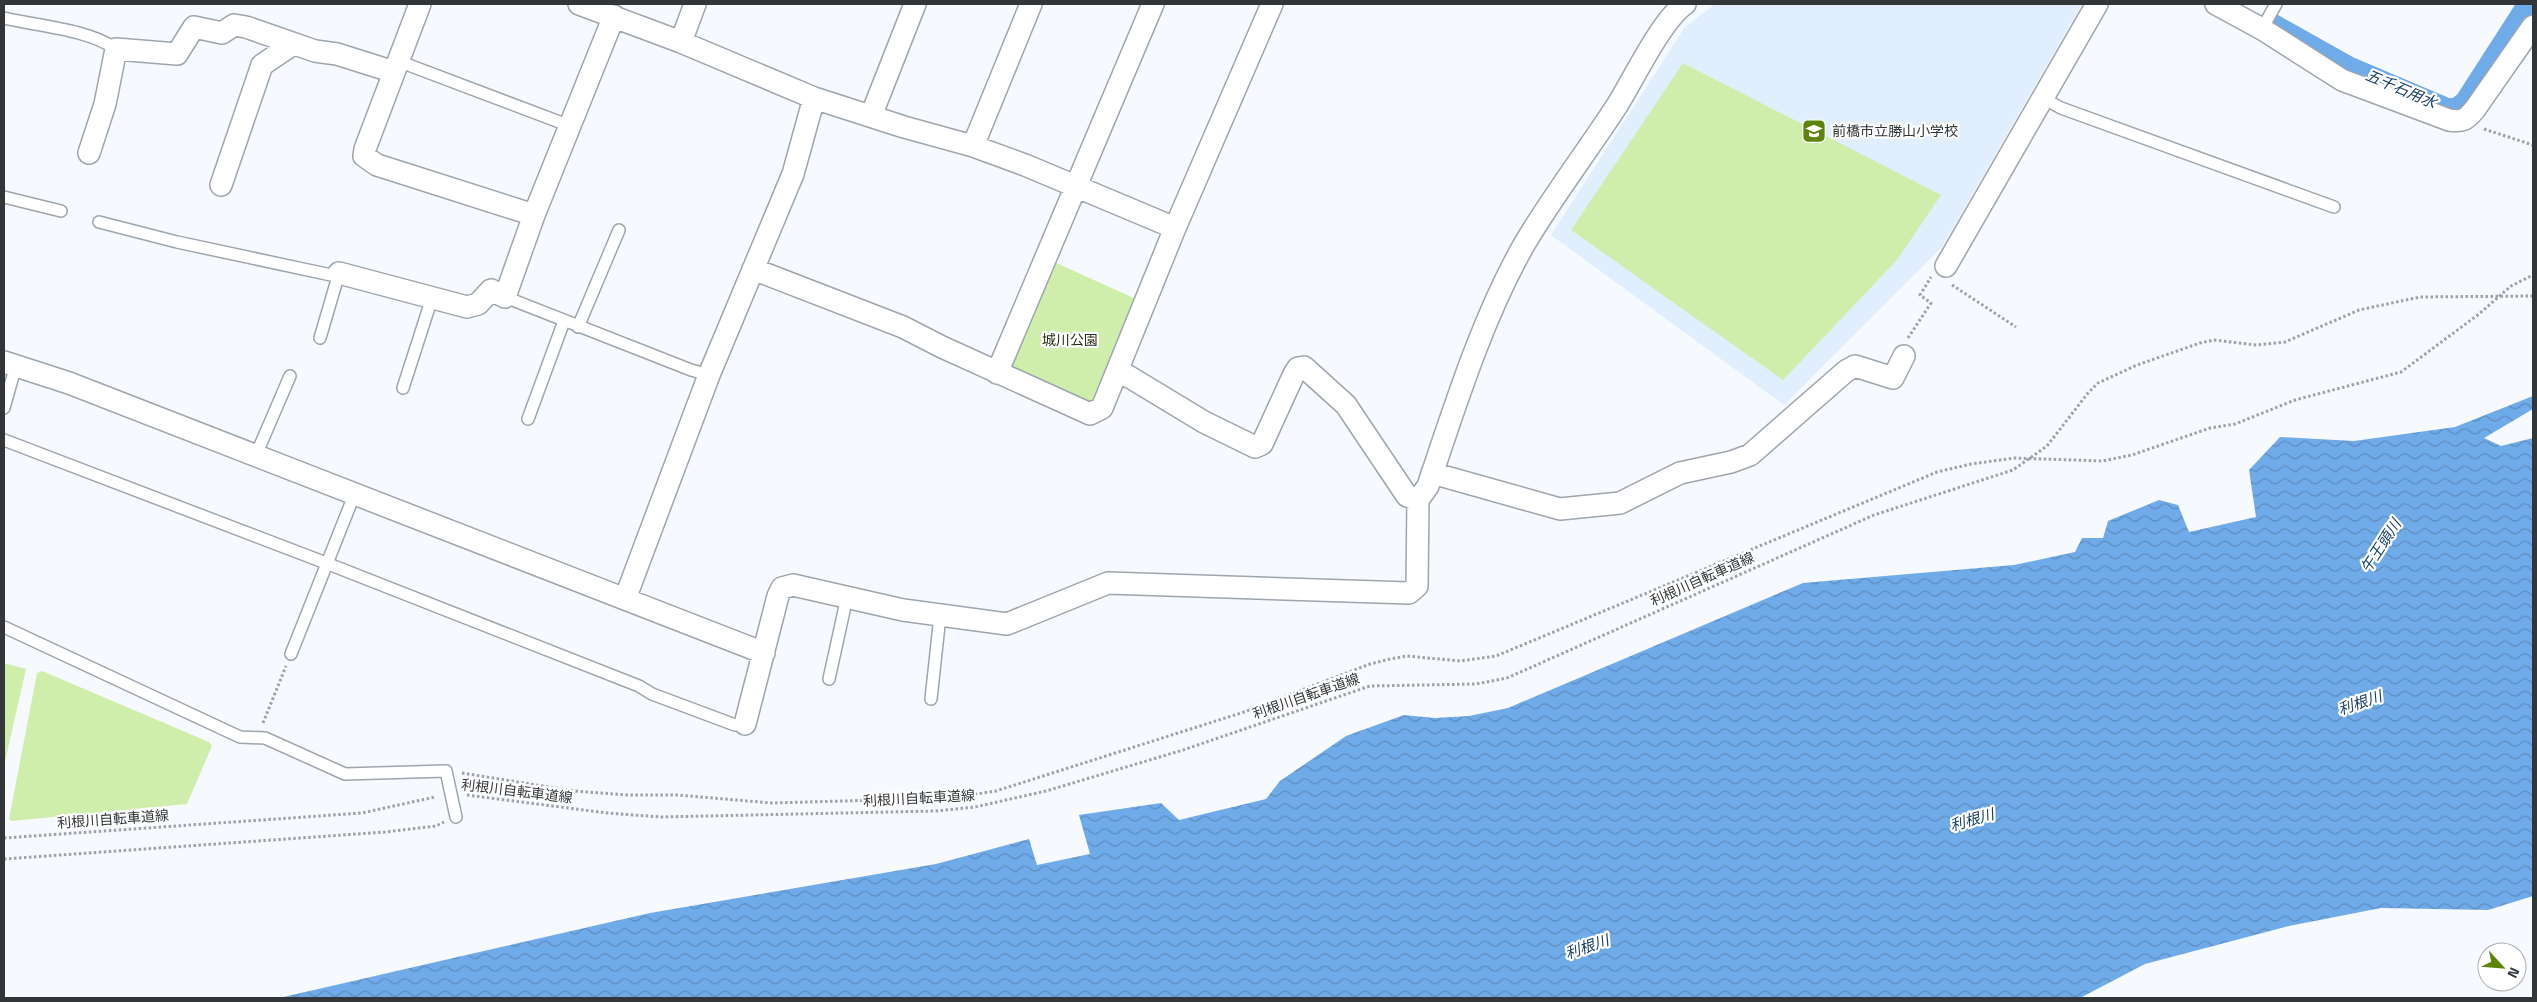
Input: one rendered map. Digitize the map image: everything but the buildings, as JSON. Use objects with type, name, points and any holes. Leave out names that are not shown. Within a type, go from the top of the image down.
[{"type":"street","points":[[420,4],[364,149],[364,156],[370,161],[534,215]]},
{"type":"street","points":[[680,42],[695,4]]},
{"type":"street","points":[[871,116],[915,4]]},
{"type":"street","points":[[972,146],[1031,4]]},
{"type":"street","points":[[997,373],[1153,4]]},
{"type":"street","points":[[753,269],[903,327],[997,373],[1090,414],[1102,408],[1175,228],[1272,4]]},
{"type":"street","points":[[1946,266],[2097,4]]},
{"type":"street","points":[[2216,4],[2262,29],[2342,80],[2449,120],[2465,121],[2533,26]]},
{"type":"street","points":[[584,5],[680,42],[814,98],[972,146],[1076,186],[1175,228]]},
{"type":"street","points":[[745,724],[778,596],[782,588],[793,585],[940,616],[1007,624],[1108,583],[1409,593],[1418,586],[1418,500],[1428,486],[1474,356],[1525,244],[1566,178],[1615,108],[1670,18],[1682,5]]},
{"type":"street","points":[[339,272],[467,307],[478,304],[491,290],[505,297],[534,215],[614,16]]},
{"type":"street","points":[[89,153],[105,104],[116,49],[177,54],[194,27],[222,33],[234,25],[246,27],[293,44],[396,66]]},
{"type":"street","points":[[221,185],[262,65],[293,44]]},
{"type":"street","points":[[625,599],[709,375],[793,174],[814,98]]},
{"type":"street","points":[[1432,473],[1560,509],[1620,503],[1680,473],[1750,456],[1846,371],[1856,366],[1893,378],[1904,356]]},
{"type":"street","points":[[10,364],[256,455],[764,653]]},
{"type":"street","points":[[1118,370],[1204,422],[1255,447],[1262,444],[1298,368],[1304,367],[1346,405],[1407,496],[1418,500]]},
{"type":"lane","points":[[2262,29],[2276,4]]},
{"type":"lane","points":[[4,18],[82,35],[107,43],[116,49]]},
{"type":"lane","points":[[396,66],[570,126]]},
{"type":"lane","points":[[2043,98],[2061,108],[2334,207]]},
{"type":"lane","points":[[4,197],[61,211]]},
{"type":"lane","points":[[98,222],[177,242],[331,275],[339,272]]},
{"type":"lane","points":[[578,327],[619,230]]},
{"type":"lane","points":[[320,338],[339,272]]},
{"type":"lane","points":[[505,297],[578,327],[709,375]]},
{"type":"lane","points":[[403,388],[432,298]]},
{"type":"lane","points":[[528,419],[564,321]]},
{"type":"lane","points":[[4,408],[10,364]]},
{"type":"lane","points":[[256,455],[290,376]]},
{"type":"lane","points":[[4,440],[326,563],[639,686],[652,694],[735,725],[745,724]]},
{"type":"lane","points":[[291,654],[354,493]]},
{"type":"lane","points":[[829,679],[847,597]]},
{"type":"lane","points":[[931,699],[940,616]]},
{"type":"lane","points":[[4,627],[240,737],[265,738],[345,774],[446,771],[456,817]]},
{"type":"path","points":[[2465,121],[2533,145]]},
{"type":"path","points":[[1904,356],[1902,346],[1931,303],[1920,295],[1935,269],[1946,266],[1944,274],[1946,281],[2016,327]]},
{"type":"path","points":[[446,771],[574,791],[628,795],[684,796],[772,803],[950,798],[996,791],[1244,712],[1370,664],[1407,656],[1460,661],[1496,656],[1915,480],[1971,464],[2015,458],[2102,461],[2132,455],[2210,428],[2235,424],[2295,400],[2400,372],[2479,314],[2499,296],[2533,275]]},
{"type":"path","name":"利根川自転車道線","points":[[4,838],[362,813],[450,795],[476,795],[607,813],[661,817],[934,811],[975,807],[1020,798],[1184,750],[1370,686],[1476,684],[1508,678],[1874,515],[1910,502],[1996,477],[2031,459],[2059,433],[2088,392],[2098,383],[2137,365],[2191,346],[2214,340],[2264,345],[2285,342],[2359,310],[2420,297],[2533,296]]},
{"type":"path","points":[[265,738],[263,722],[291,654]]},
{"type":"path","points":[[4,859],[385,832],[436,826],[456,817]]},
{"type":"shaded area","name":"前橋市立勝山小学校","points":[[1715,4],[2082,4],[1942,247],[1784,405],[1551,235],[1685,27]]},
{"type":"green space","points":[[1683,63],[1941,195],[1897,260],[1783,380],[1571,230]]},
{"type":"green space","name":"城川公園","points":[[1052,261],[1138,300],[1099,398],[1088,403],[1014,372],[1010,359]]},
{"type":"green space","points":[[4,663],[26,669],[4,766]]},
{"type":"green space","points":[[42,671],[209,742],[212,746],[187,804],[12,821],[9,819],[37,673]]},
{"type":"water","points":[[2533,396],[2533,409],[2484,438],[2501,446],[2533,438],[2533,896],[2488,910],[2381,908],[2289,926],[2145,964],[2080,998],[279,998],[650,913],[936,864],[1029,839],[1037,865],[1090,854],[1079,815],[1161,803],[1179,820],[1266,799],[1280,781],[1346,736],[1404,715],[1435,718],[1469,716],[1508,708],[1803,583],[2014,565],[2075,552],[2082,538],[2103,538],[2108,521],[2159,500],[2178,505],[2189,532],[2256,517],[2249,470],[2280,437],[2354,441],[2455,427]]},
{"type":"waterway","name":"五千石用水","points":[[2269,22],[2349,67],[2448,109],[2457,108],[2465,102],[2528,4]]},
{"type":"place","name":"前橋市立勝山小学校","points":[[1814,131]]},
{"type":"water label","name":"午王頭川","points":[[2381,546]]},
{"type":"water label","name":"利根川","points":[[2360,703]]},
{"type":"water label","name":"利根川","points":[[1972,820]]},
{"type":"water label","name":"利根川","points":[[1587,947]]}]
